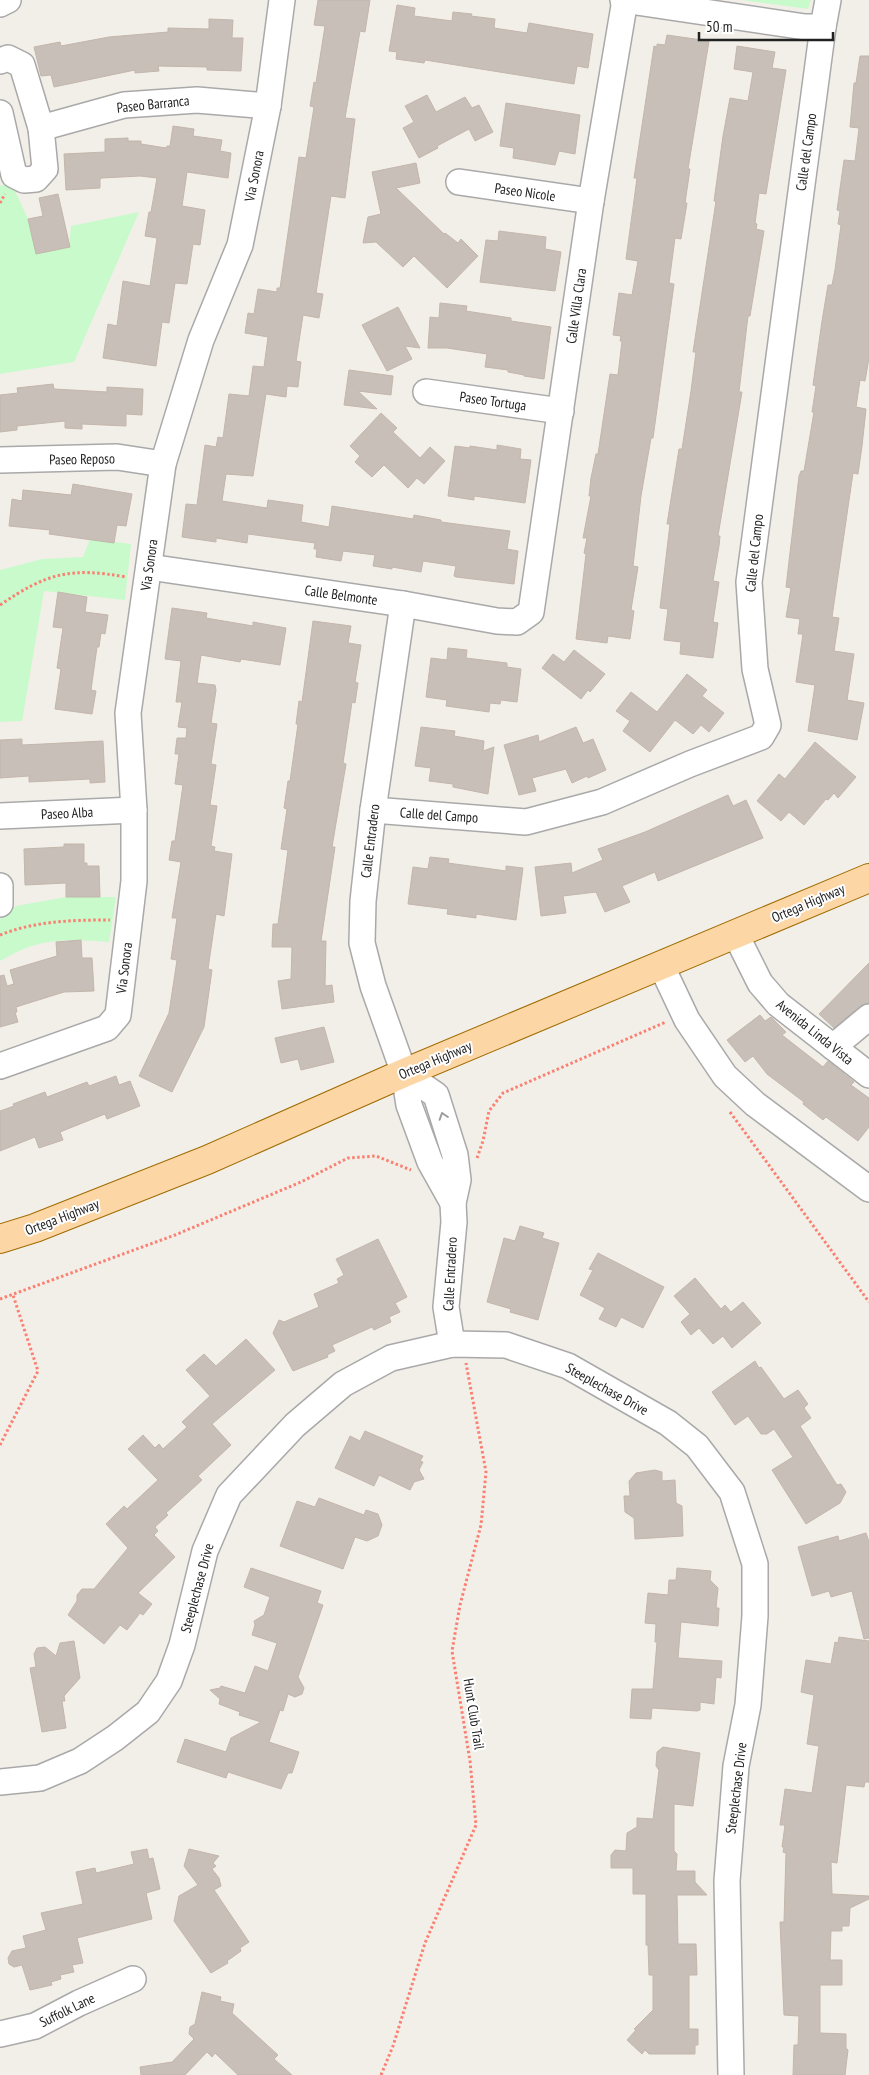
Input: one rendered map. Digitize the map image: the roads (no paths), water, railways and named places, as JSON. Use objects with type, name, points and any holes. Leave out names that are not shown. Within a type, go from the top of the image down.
[{"type":"main road","name":"Ortega Highway","points":[[0,1240],[207,1160],[404,1073],[869,878]]},
{"type":"street","points":[[0,4],[8,0]]},
{"type":"street","name":"Via Sonora","points":[[0,1066],[107,1028],[118,1015],[134,881],[134,810],[128,713],[163,464],[201,340],[240,245],[268,106],[282,0]]},
{"type":"street","points":[[624,0],[805,27],[823,27]]},
{"type":"street","name":"Calle Villa Clara","points":[[531,612],[560,411],[624,0]]},
{"type":"street","name":"Calle del Campo","points":[[373,810],[526,822],[602,802],[690,764],[761,737],[768,725],[755,669],[749,582],[828,0]]},
{"type":"street","points":[[0,61],[8,58],[22,65],[41,128],[45,169],[36,179],[24,180],[14,175],[0,113]]},
{"type":"street","name":"Paseo Barranca","points":[[41,128],[124,105],[197,100],[268,106]]},
{"type":"street","name":"Paseo Nicole","points":[[459,182],[592,201]]},
{"type":"street","name":"Paseo Tortuga","points":[[426,392],[560,411]]},
{"type":"street","name":"Paseo Reposo","points":[[0,460],[117,457],[163,464]]},
{"type":"street","name":"Calle Belmonte","points":[[148,574],[402,604],[497,621],[517,622],[531,612]]},
{"type":"street","name":"Calle Entradero","points":[[402,604],[373,810],[363,901],[362,943],[373,986],[404,1073],[409,1105],[430,1162],[453,1203]]},
{"type":"street","name":"Paseo Alba","points":[[0,816],[134,810]]},
{"type":"street","points":[[0,886],[0,904]]},
{"type":"street","name":"Avenida Linda Vista","points":[[736,934],[760,983],[778,1004],[869,1075]]},
{"type":"street","points":[[661,965],[687,1020],[724,1076],[755,1104],[869,1189]]},
{"type":"street","points":[[833,1048],[869,1016]]},
{"type":"street","name":"Calle Entradero","points":[[404,1073],[436,1095],[455,1155],[458,1180],[453,1203],[454,1222],[446,1307],[456,1344]]},
{"type":"street","points":[[430,1162],[455,1155]]},
{"type":"street","name":"Steeplechase Drive","points":[[0,1782],[40,1778],[80,1761],[115,1738],[148,1712],[169,1681],[182,1645],[205,1552],[229,1495],[295,1425],[343,1384],[391,1358],[456,1344],[506,1344],[568,1366],[668,1423],[696,1446],[732,1492],[755,1564],[755,1616],[748,1705],[736,1766],[727,1881],[731,2075]]},
{"type":"street","name":"Suffolk Lane","points":[[0,2034],[35,2026],[79,2003],[133,1979]]}]
